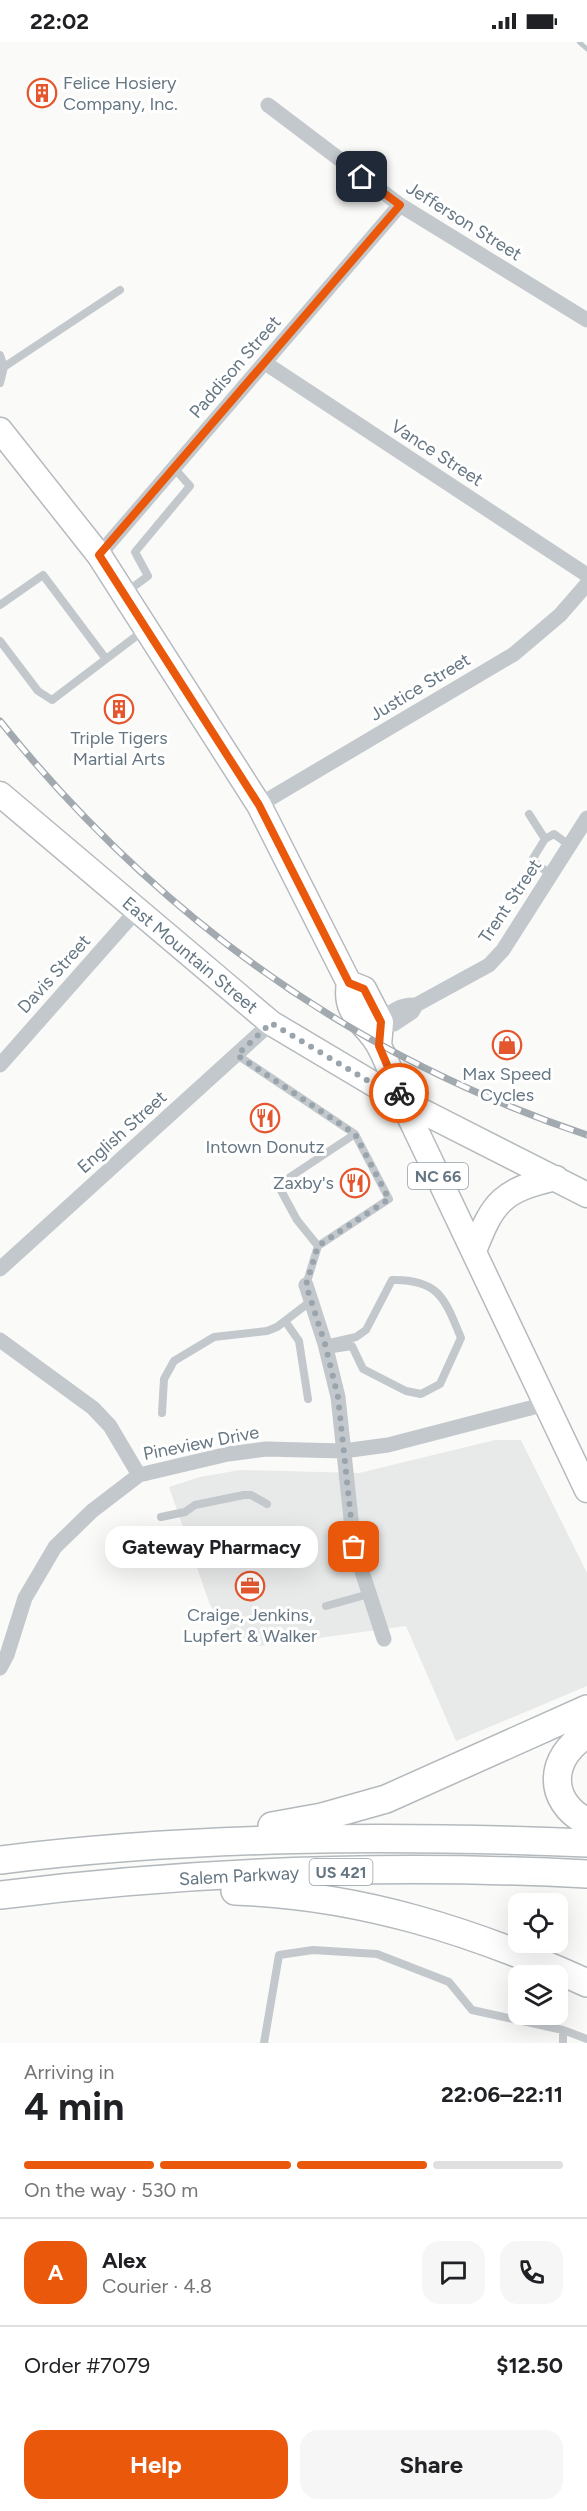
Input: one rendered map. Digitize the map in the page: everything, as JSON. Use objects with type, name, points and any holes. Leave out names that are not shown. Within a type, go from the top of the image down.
[{"type":"highway","points":[[171,1844],[322,1816],[386,1798],[587,1709]]},
{"type":"highway","points":[[587,1734],[567,1750],[558,1776],[563,1802],[575,1815],[587,1822]]},
{"type":"highway","name":"Salem Parkway","points":[[0,1860],[171,1844],[250,1840],[396,1838],[587,1843]]},
{"type":"highway","name":"Salem Parkway","points":[[0,1895],[96,1885],[328,1872],[587,1874]]},
{"type":"highway","points":[[96,1885],[252,1891],[329,1899],[368,1906],[485,1940],[587,1983]]},
{"type":"main road","name":"NC 66","points":[[0,430],[99,555],[259,805],[349,983],[346,999],[363,1028],[380,1034],[402,1101],[587,1490]]},
{"type":"main road","name":"East Mountain Street","points":[[0,794],[271,1023],[402,1101],[587,1195]]},
{"type":"main road","points":[[474,1251],[485,1220],[503,1198],[531,1184],[556,1178]]},
{"type":"street","name":"Jefferson Street","points":[[268,105],[400,205],[587,320]]},
{"type":"street","name":"Paddison Street","points":[[99,555],[400,205]]},
{"type":"street","name":"Vance Street","points":[[265,363],[587,575]]},
{"type":"street","name":"Justice Street","points":[[259,805],[514,654],[560,615],[587,584]]},
{"type":"street","name":"Trent Street","points":[[380,1034],[412,1012],[416,1005],[489,965],[502,950],[587,818]]},
{"type":"street","name":"Davis Street","points":[[0,1065],[137,910]]},
{"type":"street","name":"English Street","points":[[0,1269],[271,1023]]},
{"type":"street","points":[[306,1285],[326,1347],[338,1397],[354,1547],[384,1639]]},
{"type":"street","points":[[0,1340],[93,1408],[110,1426],[139,1475]]},
{"type":"street","name":"Pineview Drive","points":[[0,1668],[7,1655],[25,1598],[55,1547],[92,1511],[139,1475],[228,1454],[266,1449],[343,1451],[388,1445],[546,1404]]},
{"type":"lane","points":[[4,367],[120,290]]},
{"type":"lane","points":[[0,355],[4,367],[0,383]]},
{"type":"lane","points":[[124,594],[148,576],[135,552],[190,486],[174,468]]},
{"type":"lane","points":[[0,605],[43,575],[106,659]]},
{"type":"lane","points":[[0,641],[38,691],[52,700],[146,628]]},
{"type":"lane","points":[[529,814],[545,839]]},
{"type":"lane","points":[[551,875],[532,860],[545,839],[554,834],[569,845]]},
{"type":"lane","points":[[237,1055],[355,1134],[389,1199],[318,1246],[306,1285]]},
{"type":"lane","points":[[318,1246],[297,1220],[278,1185],[355,1134]]},
{"type":"lane","points":[[392,1280],[411,1280],[432,1286],[447,1303],[461,1338],[440,1384],[421,1394],[406,1391],[363,1369],[352,1346],[326,1347],[356,1337],[366,1330],[392,1280]]},
{"type":"lane","points":[[162,1413],[164,1379],[174,1361],[214,1337],[267,1331],[285,1321],[311,1301]]},
{"type":"lane","points":[[285,1321],[299,1341],[308,1399]]},
{"type":"lane","points":[[161,1516],[185,1512],[195,1505],[244,1496],[251,1496],[267,1503]]},
{"type":"lane","points":[[326,1606],[369,1594]]},
{"type":"lane","points":[[264,2043],[279,1955],[313,1950],[377,1954],[449,1982],[472,2010],[563,2030],[587,2039]]},
{"type":"lane","points":[[563,2030],[563,2043]]},
{"type":"shaded area","points":[[495,1440],[521,1440],[587,1573],[587,1686],[456,1741],[406,1626],[260,1646],[230,1634],[210,1605],[169,1487],[200,1477],[240,1470],[359,1473]]},
{"type":"waterway","points":[[579,42],[587,49]]},
{"type":"railway","points":[[0,721],[60,791],[124,856],[192,916],[264,971],[339,1020],[418,1064],[500,1102],[587,1135]]},
{"type":"way so far","points":[[354,1547],[338,1397],[325,1344],[306,1285],[318,1246],[389,1199],[355,1134],[237,1055],[271,1023],[402,1101],[399,1093]]},
{"type":"place","name":"Felice Hosiery Company, Inc.","points":[[42,93]]},
{"type":"place","name":"Triple Tigers Martial Arts","points":[[119,709]]},
{"type":"place","name":"Max Speed Cycles","points":[[507,1045]]},
{"type":"place","name":"Intown Donutz","points":[[265,1118]]},
{"type":"place","name":"Zaxby's","points":[[355,1183]]},
{"type":"place","name":"Gateway Pharmacy","points":[[354,1547]]},
{"type":"place","name":"Craige, Jenkins, Lupfert & Walker","points":[[250,1586]]},
{"type":"route","points":[[362,177],[400,205],[99,555],[259,805],[349,983],[364,989],[381,1022],[379,1046],[399,1093]]}]
